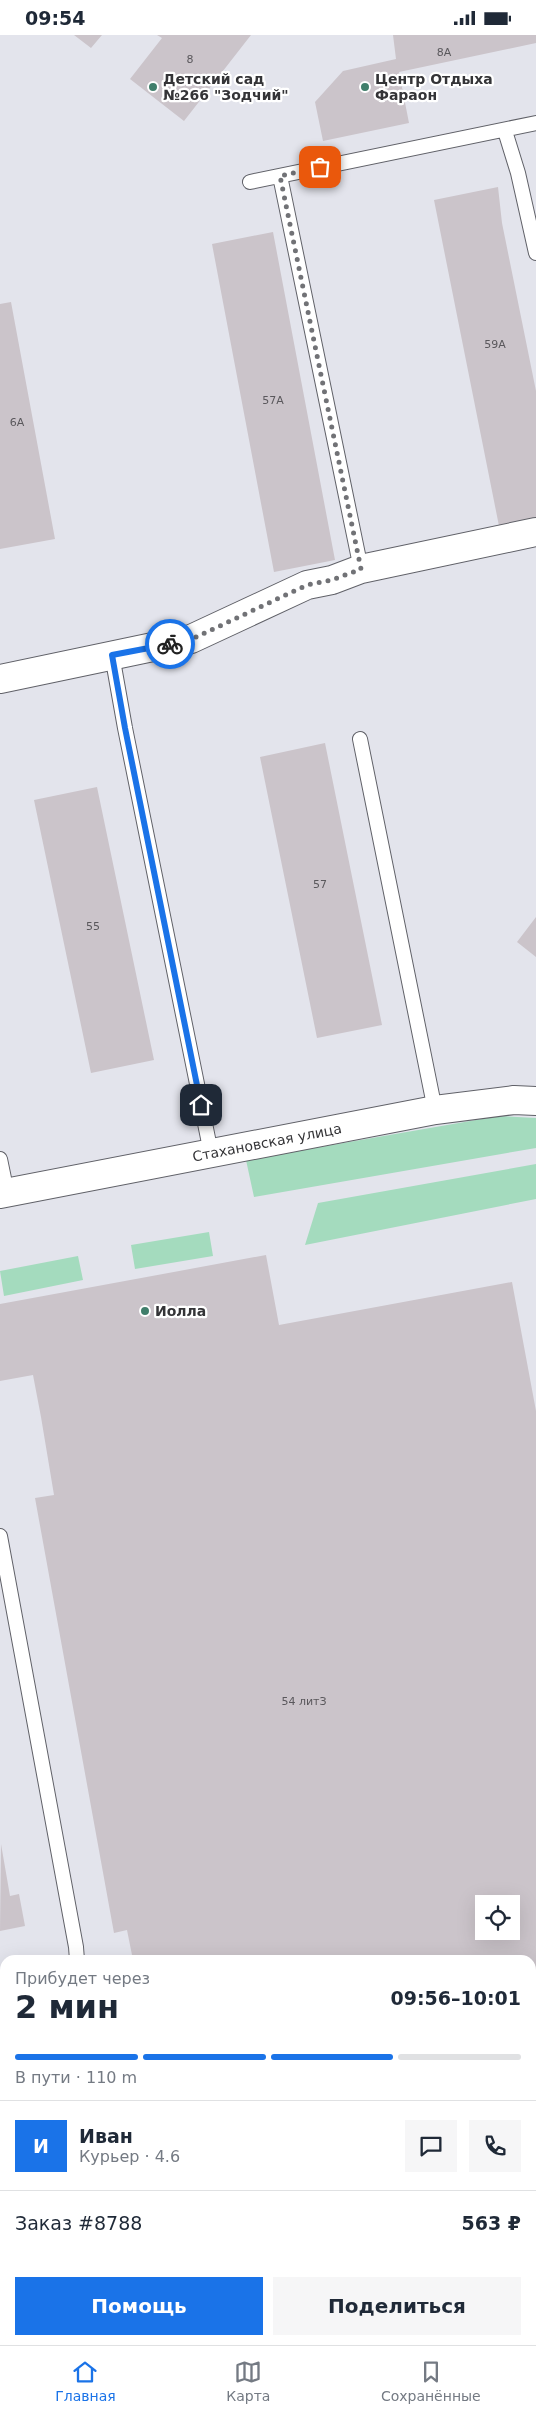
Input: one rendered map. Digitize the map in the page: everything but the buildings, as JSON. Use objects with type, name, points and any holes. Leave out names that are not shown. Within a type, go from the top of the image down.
[{"type":"street","points":[[0,679],[192,639],[307,585],[332,580],[361,569],[536,532]]},
{"type":"street","name":"Стахановская улица","points":[[3,1193],[435,1110],[514,1100],[536,1101]]},
{"type":"lane","points":[[250,182],[505,131],[536,123]]},
{"type":"lane","points":[[505,131],[518,173],[536,253]]},
{"type":"lane","points":[[280,176],[361,569]]},
{"type":"lane","points":[[112,655],[211,1153]]},
{"type":"lane","points":[[360,739],[435,1110]]},
{"type":"lane","points":[[0,1159],[3,1193]]},
{"type":"lane","points":[[1,1545],[74,1937],[76,1955]]},
{"type":"green space","points":[[499,1116],[536,1118],[536,1148],[254,1197],[246,1160]]},
{"type":"green space","points":[[536,1164],[536,1199],[305,1245],[318,1203]]},
{"type":"green space","points":[[209,1232],[213,1256],[135,1269],[131,1245]]},
{"type":"green space","points":[[78,1256],[83,1280],[4,1296],[0,1271]]},
{"type":"way so far","points":[[170,644],[192,639],[307,585],[332,580],[361,569],[280,176],[320,167]]},
{"type":"place","name":"Детский сад №266 \"Зодчий\"","points":[[153,87]]},
{"type":"place","name":"Центр Отдыха Фараон","points":[[365,87]]},
{"type":"place","name":"Иолла","points":[[145,1311]]},
{"type":"route","points":[[170,644],[112,655],[201,1105]]}]
